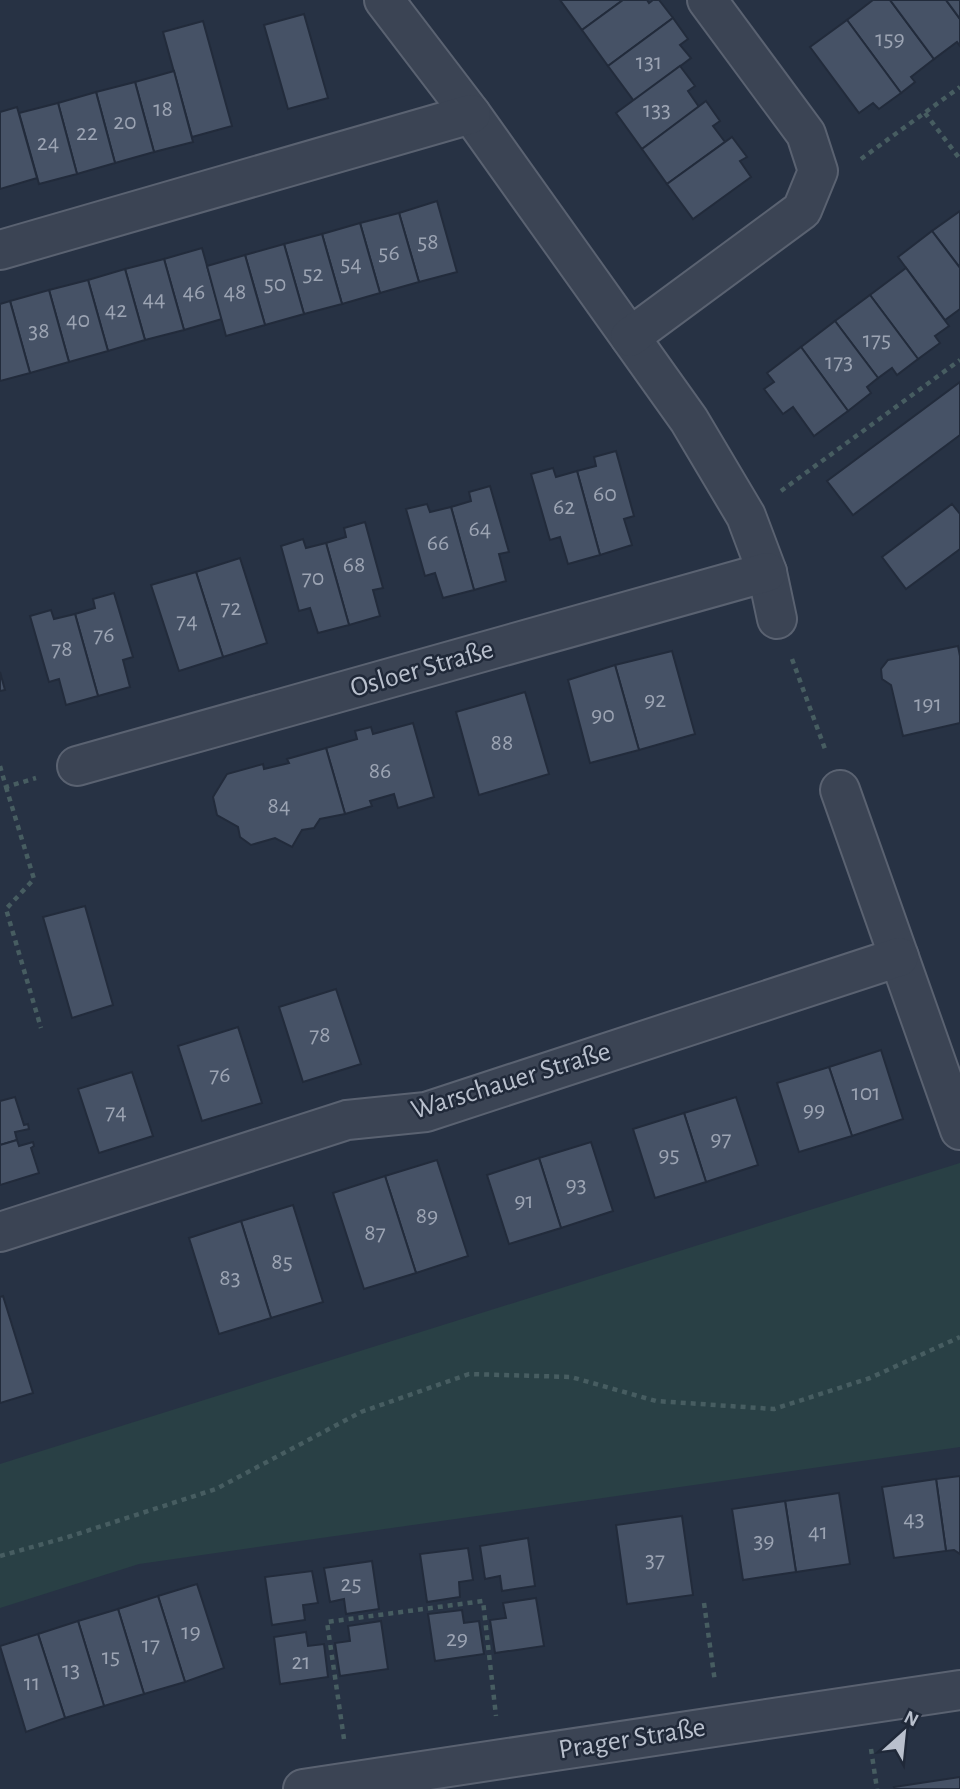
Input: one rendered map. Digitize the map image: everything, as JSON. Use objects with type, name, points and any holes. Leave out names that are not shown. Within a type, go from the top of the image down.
[{"type":"street","points":[[630,337],[802,210],[818,171],[806,134],[707,0]]},
{"type":"street","points":[[390,2],[689,420],[746,516],[767,572],[777,619]]},
{"type":"street","points":[[0,250],[471,114]]},
{"type":"street","name":"Osloer Straße","points":[[77,766],[767,572]]},
{"type":"street","points":[[840,790],[960,1130]]},
{"type":"street","name":"Warschauer Straße","points":[[0,1231],[347,1120],[426,1112],[899,957]]},
{"type":"street","name":"Prager Straße","points":[[303,1789],[960,1690]]},
{"type":"path","points":[[818,171],[846,169],[960,87]]},
{"type":"path","points":[[925,113],[960,159]]},
{"type":"path","points":[[746,516],[960,360]]},
{"type":"path","points":[[777,619],[840,790]]},
{"type":"path","points":[[6,787],[34,879],[6,909],[41,1027]]},
{"type":"path","points":[[0,1556],[216,1489],[361,1412],[468,1374],[572,1377],[656,1401],[774,1409],[870,1378],[960,1337]]},
{"type":"path","points":[[349,1782],[327,1622],[482,1601],[500,1759]]},
{"type":"path","points":[[704,1603],[721,1725]]},
{"type":"green space","points":[[960,1163],[960,1447],[139,1564],[0,1608],[0,1464]]},
{"type":"building","points":[[560,0],[623,0],[582,30]]},
{"type":"building","points":[[623,0],[647,0],[649,3],[659,0],[673,18],[608,66],[582,30]]},
{"type":"building","points":[[873,0],[890,0],[934,59],[911,77],[915,82],[901,93],[847,20]]},
{"type":"building","points":[[890,0],[946,0],[960,19],[960,46],[957,42],[934,59]]},
{"type":"building","points":[[946,0],[960,0],[960,19]]},
{"type":"building","points":[[304,14],[328,98],[288,109],[264,25]]},
{"type":"building","points":[[673,18],[688,39],[680,45],[691,58],[634,101],[608,66]]},
{"type":"building","points":[[847,20],[901,93],[879,109],[873,103],[859,113],[810,47]]},
{"type":"building","points":[[203,21],[232,126],[192,137],[163,32]]},
{"type":"building","points":[[680,66],[695,86],[688,91],[699,107],[642,149],[616,113]]},
{"type":"building","points":[[174,71],[193,142],[154,152],[135,82]]},
{"type":"building","points":[[135,82],[154,152],[115,163],[96,92]]},
{"type":"building","points":[[96,92],[115,163],[77,174],[58,103]]},
{"type":"building","points":[[706,101],[720,121],[713,126],[725,142],[667,184],[642,149]]},
{"type":"building","points":[[58,103],[77,174],[39,184],[19,113]]},
{"type":"building","points":[[17,107],[37,178],[0,189],[0,112]]},
{"type":"building","points":[[732,137],[747,157],[740,161],[751,177],[693,219],[667,184]]},
{"type":"building","points":[[437,201],[457,272],[419,282],[399,213]]},
{"type":"building","points":[[960,211],[960,268],[932,231]]},
{"type":"building","points":[[399,213],[419,282],[380,293],[360,223]]},
{"type":"building","points":[[360,223],[380,293],[342,304],[322,234]]},
{"type":"building","points":[[932,231],[960,268],[960,309],[945,320],[898,257]]},
{"type":"building","points":[[322,234],[342,304],[304,314],[284,244]]},
{"type":"building","points":[[284,244],[304,314],[265,325],[245,255]]},
{"type":"building","points":[[202,248],[222,319],[184,330],[164,259]]},
{"type":"building","points":[[245,255],[265,325],[226,336],[207,266]]},
{"type":"building","points":[[164,259],[184,330],[145,340],[125,269]]},
{"type":"building","points":[[906,268],[949,326],[935,336],[940,343],[918,359],[870,295]]},
{"type":"building","points":[[125,269],[145,340],[108,351],[88,280]]},
{"type":"building","points":[[88,280],[108,351],[69,362],[49,290]]},
{"type":"building","points":[[49,290],[69,362],[30,373],[10,301]]},
{"type":"building","points":[[870,295],[918,359],[897,375],[892,368],[878,378],[835,321]]},
{"type":"building","points":[[10,301],[30,373],[0,381],[0,304]]},
{"type":"building","points":[[835,321],[878,378],[867,387],[871,393],[848,411],[801,347]]},
{"type":"building","points":[[801,347],[848,411],[814,436],[793,407],[783,414],[764,389],[774,382],[767,373]]},
{"type":"building","points":[[960,382],[960,435],[853,515],[827,481]]},
{"type":"building","points":[[616,451],[634,516],[624,519],[632,545],[600,555],[577,471],[596,466],[594,457]]},
{"type":"building","points":[[553,468],[556,477],[577,471],[600,555],[568,564],[560,537],[550,540],[531,474]]},
{"type":"building","points":[[490,486],[509,552],[499,554],[506,581],[474,590],[451,507],[471,501],[469,492]]},
{"type":"building","points":[[427,504],[430,512],[451,507],[474,590],[443,598],[435,573],[425,576],[406,509]]},
{"type":"building","points":[[952,504],[960,514],[960,549],[906,589],[882,557]]},
{"type":"building","points":[[365,522],[383,588],[373,590],[380,616],[349,625],[326,543],[346,537],[344,528]]},
{"type":"building","points":[[303,539],[306,548],[326,543],[349,625],[318,633],[310,608],[299,611],[281,546]]},
{"type":"building","points":[[240,558],[267,643],[223,657],[196,572]]},
{"type":"building","points":[[196,572],[223,657],[179,671],[151,585]]},
{"type":"building","points":[[114,593],[133,657],[123,660],[130,687],[98,696],[75,614],[95,608],[93,599]]},
{"type":"building","points":[[51,610],[54,619],[75,614],[98,696],[66,705],[59,679],[49,682],[30,616]]},
{"type":"building","points":[[958,646],[960,723],[903,736],[891,685],[882,679],[881,669],[888,660]]},
{"type":"building","points":[[672,651],[695,734],[639,750],[615,665]]},
{"type":"building","points":[[615,665],[639,750],[590,763],[568,680]]},
{"type":"building","points":[[0,672],[5,690],[0,691]]},
{"type":"building","points":[[525,692],[549,774],[479,795],[456,712]]},
{"type":"building","points":[[413,723],[434,797],[398,808],[394,794],[370,801],[372,806],[345,814],[326,748],[357,739],[355,731],[371,727],[373,734]]},
{"type":"building","points":[[326,748],[345,814],[320,819],[314,828],[302,830],[292,847],[275,838],[251,845],[240,837],[238,827],[217,815],[213,797],[227,774],[263,764],[264,769],[289,763],[287,759]]},
{"type":"building","points":[[85,906],[113,1005],[72,1018],[43,917]]},
{"type":"building","points":[[336,989],[361,1064],[303,1082],[279,1007]]},
{"type":"building","points":[[238,1027],[262,1103],[202,1121],[178,1046]]},
{"type":"building","points":[[881,1050],[903,1119],[852,1136],[829,1067]]},
{"type":"building","points":[[829,1067],[852,1136],[799,1152],[777,1083]]},
{"type":"building","points":[[132,1072],[153,1136],[99,1153],[78,1089]]},
{"type":"building","points":[[15,1097],[24,1125],[28,1124],[29,1129],[15,1132],[17,1140],[0,1145],[0,1101]]},
{"type":"building","points":[[736,1097],[758,1165],[706,1182],[684,1113]]},
{"type":"building","points":[[684,1113],[706,1182],[655,1198],[633,1129]]},
{"type":"building","points":[[17,1140],[19,1146],[33,1142],[34,1146],[31,1148],[39,1173],[0,1185],[0,1145]]},
{"type":"building","points":[[591,1142],[613,1211],[561,1228],[539,1158]]},
{"type":"building","points":[[539,1158],[561,1228],[509,1244],[487,1175]]},
{"type":"building","points":[[437,1160],[468,1256],[416,1273],[385,1176]]},
{"type":"building","points":[[385,1176],[416,1273],[364,1289],[333,1193]]},
{"type":"building","points":[[293,1205],[323,1302],[271,1318],[241,1221]]},
{"type":"building","points":[[241,1221],[271,1318],[219,1334],[189,1238]]},
{"type":"building","points":[[3,1296],[33,1393],[0,1403],[0,1297]]},
{"type":"building","points":[[960,1476],[960,1554],[954,1550],[946,1551],[936,1479]]},
{"type":"building","points":[[936,1479],[946,1551],[894,1558],[882,1487]]},
{"type":"building","points":[[839,1493],[850,1564],[796,1572],[785,1501]]},
{"type":"building","points":[[785,1501],[796,1572],[743,1580],[732,1509]]},
{"type":"building","points":[[682,1516],[693,1595],[627,1604],[616,1525]]},
{"type":"building","points":[[528,1538],[535,1586],[502,1591],[500,1576],[485,1579],[480,1546]]},
{"type":"building","points":[[468,1548],[473,1580],[459,1582],[460,1597],[427,1602],[420,1554]]},
{"type":"building","points":[[372,1561],[379,1609],[346,1614],[344,1599],[330,1602],[324,1568]]},
{"type":"building","points":[[312,1571],[318,1603],[303,1605],[305,1620],[272,1625],[265,1577]]},
{"type":"building","points":[[197,1584],[224,1668],[185,1682],[158,1596]]},
{"type":"building","points":[[158,1596],[185,1682],[144,1694],[118,1609]]},
{"type":"building","points":[[536,1598],[544,1646],[495,1653],[490,1620],[506,1618],[503,1603]]},
{"type":"building","points":[[118,1609],[144,1694],[104,1706],[78,1621]]},
{"type":"building","points":[[462,1610],[464,1623],[479,1621],[484,1654],[435,1661],[428,1614]]},
{"type":"building","points":[[78,1621],[104,1706],[65,1718],[38,1634]]},
{"type":"building","points":[[381,1621],[388,1669],[340,1676],[335,1643],[350,1641],[348,1626]]},
{"type":"building","points":[[306,1632],[308,1646],[324,1644],[328,1677],[280,1684],[274,1637]]},
{"type":"building","points":[[38,1634],[65,1718],[26,1732],[0,1646]]},
{"type":"building","points":[[960,1777],[960,1789],[894,1787]]}]
